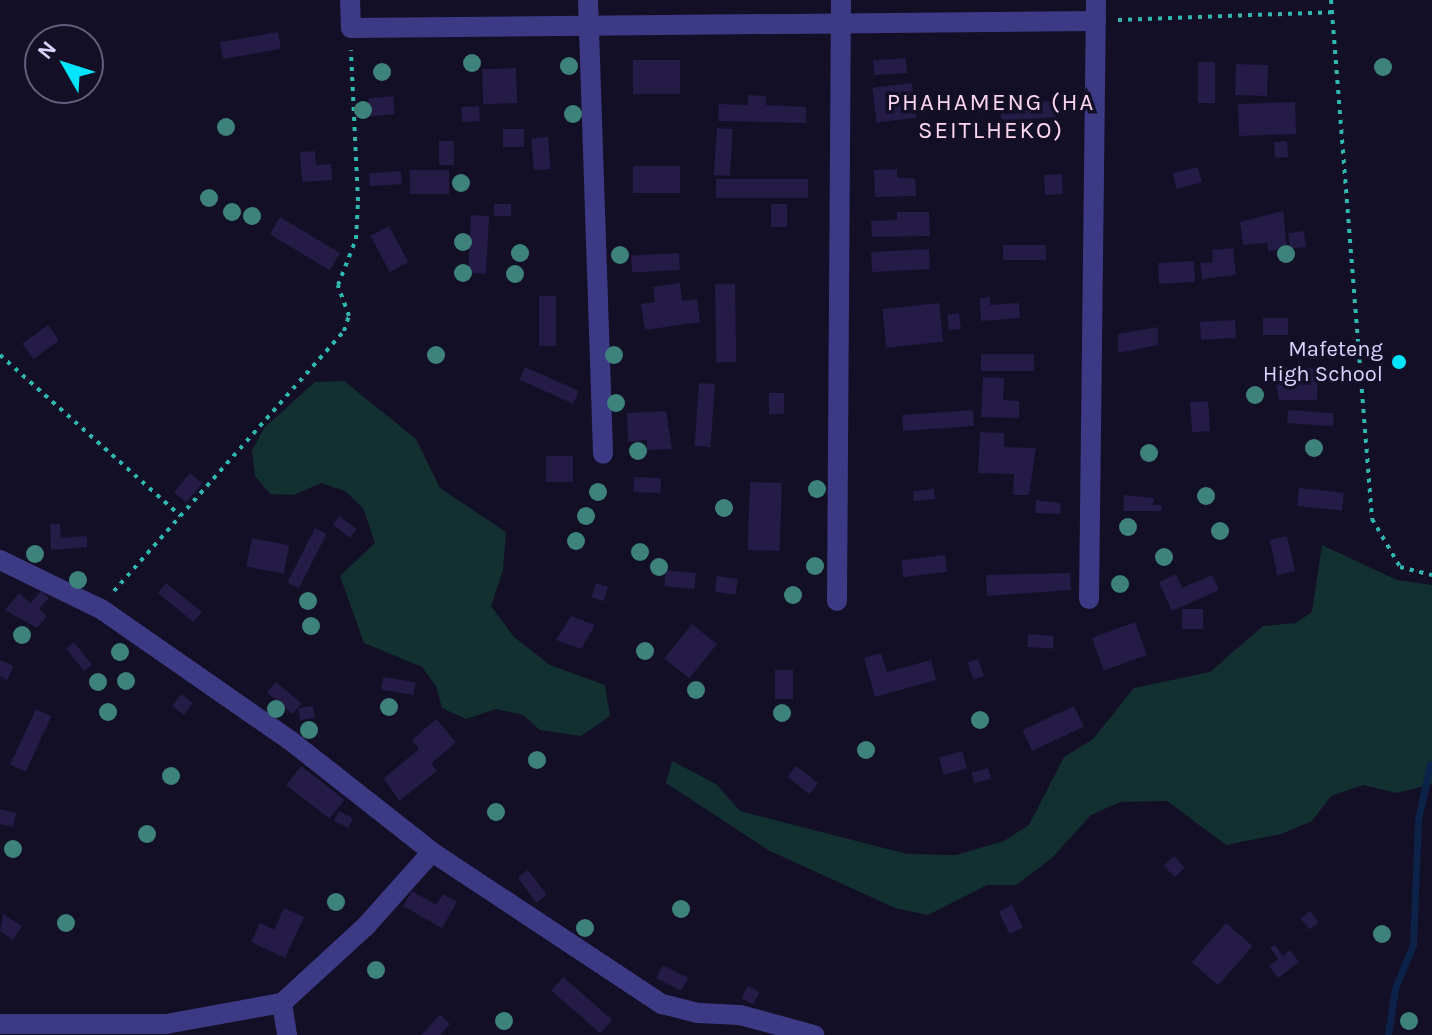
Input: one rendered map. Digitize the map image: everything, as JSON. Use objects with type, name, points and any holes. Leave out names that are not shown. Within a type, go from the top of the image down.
[{"type":"street","points":[[350,0],[351,28],[1096,21]]},
{"type":"street","points":[[588,0],[603,454]]},
{"type":"street","points":[[837,601],[841,0]]},
{"type":"street","points":[[1089,599],[1096,0]]},
{"type":"street","points":[[0,560],[101,609],[291,741],[432,852],[662,1004],[698,1013],[740,1015],[814,1035]]},
{"type":"street","points":[[0,1024],[166,1024],[282,1003],[366,926],[432,852]]},
{"type":"street","points":[[282,1003],[287,1035]]},
{"type":"path","points":[[1331,0],[1372,519],[1400,567],[1432,575]]},
{"type":"path","points":[[1096,21],[1332,12]]},
{"type":"path","points":[[101,609],[344,331],[349,316],[338,285],[356,239],[358,201],[351,28]]},
{"type":"path","points":[[0,355],[181,516]]},
{"type":"green space","points":[[344,381],[416,439],[440,488],[506,532],[503,570],[491,606],[514,637],[550,665],[605,685],[610,716],[581,736],[540,730],[523,715],[496,709],[466,719],[442,708],[436,686],[422,667],[364,643],[340,576],[375,543],[363,508],[345,491],[321,483],[294,495],[270,494],[255,476],[252,451],[264,428],[315,382]]},
{"type":"green space","points":[[1322,545],[1397,580],[1432,585],[1432,784],[1397,793],[1363,785],[1331,796],[1312,821],[1281,834],[1226,845],[1167,801],[1120,802],[1091,815],[1051,859],[1016,885],[987,885],[928,915],[895,908],[768,850],[666,783],[672,761],[716,784],[740,811],[907,854],[956,855],[1004,841],[1029,825],[1064,757],[1093,739],[1134,688],[1210,672],[1263,626],[1296,623],[1312,612]]},
{"type":"building","points":[[278,32],[281,49],[223,59],[220,42]]},
{"type":"building","points":[[906,58],[907,73],[874,75],[873,60]]},
{"type":"building","points":[[633,60],[680,60],[680,94],[633,94]]},
{"type":"building","points":[[1198,62],[1215,62],[1215,103],[1198,103]]},
{"type":"building","points":[[1236,64],[1268,65],[1267,96],[1235,95]]},
{"type":"building","points":[[516,68],[517,103],[483,104],[482,69]]},
{"type":"building","points":[[912,83],[916,118],[877,123],[872,88]]},
{"type":"building","points":[[748,95],[766,96],[766,105],[806,107],[806,123],[718,121],[719,104],[748,105]]},
{"type":"building","points":[[393,96],[395,114],[370,117],[368,99]]},
{"type":"building","points":[[1055,101],[1056,117],[1001,121],[1000,105]]},
{"type":"building","points":[[1295,102],[1296,134],[1239,136],[1238,104]]},
{"type":"building","points":[[479,106],[480,121],[462,122],[461,107]]},
{"type":"building","points":[[717,128],[733,129],[730,176],[714,175]]},
{"type":"building","points":[[503,129],[524,129],[524,147],[503,147]]},
{"type":"building","points":[[548,137],[551,169],[534,170],[531,138]]},
{"type":"building","points":[[439,141],[454,141],[454,165],[439,165]]},
{"type":"building","points":[[1287,141],[1288,157],[1275,158],[1274,142]]},
{"type":"building","points":[[315,151],[316,165],[331,164],[332,180],[302,182],[300,152]]},
{"type":"building","points":[[633,166],[680,166],[680,193],[633,193]]},
{"type":"building","points":[[1198,167],[1202,183],[1177,189],[1173,173]]},
{"type":"building","points":[[897,169],[897,178],[915,178],[916,196],[875,197],[874,170]]},
{"type":"building","points":[[410,170],[449,170],[449,194],[410,194]]},
{"type":"building","points":[[401,171],[402,184],[370,186],[369,173]]},
{"type":"building","points":[[1062,174],[1063,194],[1045,195],[1044,175]]},
{"type":"building","points":[[716,179],[808,179],[808,198],[716,198]]},
{"type":"building","points":[[494,204],[511,204],[511,216],[494,216]]},
{"type":"building","points":[[771,204],[787,204],[787,227],[771,227]]},
{"type":"building","points":[[1283,211],[1287,249],[1268,251],[1267,243],[1243,245],[1240,222]]},
{"type":"building","points":[[897,212],[929,212],[930,236],[872,237],[871,221],[897,220]]},
{"type":"building","points":[[471,215],[489,216],[486,274],[468,273]]},
{"type":"building","points":[[280,217],[340,253],[330,270],[270,234]]},
{"type":"building","points":[[389,226],[408,262],[390,272],[370,236]]},
{"type":"building","points":[[1304,231],[1306,247],[1290,249],[1288,233]]},
{"type":"building","points":[[1003,245],[1046,245],[1046,260],[1003,260]]},
{"type":"building","points":[[1233,248],[1236,275],[1202,279],[1200,263],[1213,262],[1212,250]]},
{"type":"building","points":[[929,249],[930,269],[872,272],[871,252]]},
{"type":"building","points":[[679,253],[680,270],[632,272],[631,256]]},
{"type":"building","points":[[1194,261],[1195,282],[1159,284],[1158,263]]},
{"type":"building","points":[[680,283],[682,301],[697,299],[700,322],[645,330],[641,304],[655,302],[653,287]]},
{"type":"building","points":[[715,284],[735,284],[736,362],[716,362]]},
{"type":"building","points":[[539,296],[556,296],[556,346],[539,346]]},
{"type":"building","points":[[990,297],[990,305],[1019,303],[1020,318],[981,321],[980,298]]},
{"type":"building","points":[[939,303],[943,342],[886,348],[882,309]]},
{"type":"building","points":[[959,313],[961,329],[949,330],[947,314]]},
{"type":"building","points":[[1263,318],[1288,318],[1288,335],[1263,335]]},
{"type":"building","points":[[1235,320],[1236,338],[1201,340],[1200,322]]},
{"type":"building","points":[[48,325],[59,340],[33,359],[22,344]]},
{"type":"building","points":[[1158,327],[1158,345],[1118,353],[1118,334]]},
{"type":"building","points":[[981,354],[1034,354],[1034,371],[981,371]]},
{"type":"building","points":[[525,367],[579,391],[573,404],[519,380]]},
{"type":"building","points":[[1273,367],[1318,368],[1317,400],[1279,400]]},
{"type":"building","points":[[983,377],[1004,378],[1003,400],[1019,401],[1019,418],[981,417]]},
{"type":"building","points":[[699,383],[715,384],[711,447],[695,446]]},
{"type":"building","points":[[769,393],[784,393],[784,414],[769,414]]},
{"type":"building","points":[[1208,401],[1210,431],[1192,432],[1190,402]]},
{"type":"building","points":[[973,410],[974,426],[903,431],[902,415]]},
{"type":"building","points":[[1288,410],[1334,413],[1333,426],[1287,423]]},
{"type":"building","points":[[666,411],[672,449],[647,450],[647,440],[628,442],[627,413]]},
{"type":"building","points":[[980,432],[1004,433],[1004,447],[1036,448],[1029,495],[1013,495],[1014,474],[978,473]]},
{"type":"building","points":[[546,456],[573,456],[573,482],[546,482]]},
{"type":"building","points":[[190,473],[202,483],[186,502],[174,492]]},
{"type":"building","points":[[634,477],[661,478],[660,493],[633,492]]},
{"type":"building","points":[[750,482],[782,483],[780,551],[748,550]]},
{"type":"building","points":[[1299,488],[1344,493],[1342,511],[1297,506]]},
{"type":"building","points":[[934,489],[935,499],[914,501],[913,491]]},
{"type":"building","points":[[1124,495],[1154,498],[1153,505],[1162,505],[1161,511],[1123,511]]},
{"type":"building","points":[[1036,500],[1061,503],[1060,514],[1035,513]]},
{"type":"building","points":[[339,516],[357,529],[350,538],[333,525]]},
{"type":"building","points":[[50,524],[60,524],[61,538],[87,536],[87,547],[51,550]]},
{"type":"building","points":[[315,528],[327,534],[299,588],[287,582]]},
{"type":"building","points":[[1287,536],[1295,571],[1278,575],[1269,540]]},
{"type":"building","points":[[252,538],[289,545],[284,574],[246,566]]},
{"type":"building","points":[[945,555],[947,572],[903,577],[901,560]]},
{"type":"building","points":[[666,570],[696,573],[694,589],[664,586]]},
{"type":"building","points":[[1070,573],[1071,590],[987,596],[986,575]]},
{"type":"building","points":[[1176,574],[1182,588],[1212,575],[1219,590],[1172,611],[1159,582]]},
{"type":"building","points":[[717,576],[738,579],[736,595],[715,592]]},
{"type":"building","points":[[166,583],[202,612],[194,622],[158,593]]},
{"type":"building","points":[[596,583],[608,587],[604,601],[591,597]]},
{"type":"building","points":[[41,591],[49,598],[39,609],[47,616],[37,628],[5,610],[19,593],[30,603]]},
{"type":"building","points":[[1182,609],[1203,609],[1203,629],[1182,629]]},
{"type":"building","points":[[571,616],[595,625],[581,649],[556,640]]},
{"type":"building","points":[[1135,622],[1147,655],[1104,671],[1092,638]]},
{"type":"building","points":[[692,624],[717,644],[689,678],[664,658]]},
{"type":"building","points":[[1028,634],[1054,636],[1053,649],[1027,647]]},
{"type":"building","points":[[74,642],[92,665],[84,671],[66,648]]},
{"type":"building","points":[[881,653],[887,672],[931,660],[936,680],[875,697],[864,658]]},
{"type":"building","points":[[978,659],[984,676],[973,680],[968,663]]},
{"type":"building","points":[[0,660],[14,666],[7,680],[0,676]]},
{"type":"building","points":[[775,670],[793,670],[793,699],[775,699]]},
{"type":"building","points":[[383,677],[416,682],[414,695],[381,690]]},
{"type":"building","points":[[276,682],[301,703],[292,714],[267,693]]},
{"type":"building","points":[[181,694],[193,703],[184,715],[172,706]]},
{"type":"building","points":[[313,706],[315,718],[300,720],[298,708]]},
{"type":"building","points":[[1074,706],[1084,727],[1032,751],[1022,730]]},
{"type":"building","points":[[36,709],[51,716],[26,771],[10,764]]},
{"type":"building","points":[[436,719],[456,742],[431,764],[437,771],[399,801],[384,778],[419,749],[412,740]]},
{"type":"building","points":[[962,751],[967,768],[944,775],[939,758]]},
{"type":"building","points":[[301,766],[344,800],[330,819],[286,785]]},
{"type":"building","points":[[796,766],[818,783],[809,794],[787,777]]},
{"type":"building","points":[[988,768],[991,779],[974,783],[972,772]]},
{"type":"building","points":[[0,809],[16,813],[13,827],[0,824]]},
{"type":"building","points":[[339,811],[353,818],[348,828],[334,821]]},
{"type":"building","points":[[1174,856],[1185,868],[1175,877],[1164,866]]},
{"type":"building","points":[[528,870],[547,895],[536,903],[518,878]]},
{"type":"building","points":[[412,891],[436,905],[443,894],[457,902],[442,928],[403,906]]},
{"type":"building","points":[[1012,905],[1023,927],[1009,934],[999,912]]},
{"type":"building","points":[[284,908],[304,917],[285,958],[251,942],[260,923],[274,930]]},
{"type":"building","points":[[1310,911],[1319,922],[1309,929],[1301,919]]},
{"type":"building","points":[[3,914],[22,926],[13,940],[0,931]]},
{"type":"building","points":[[1226,923],[1252,946],[1218,985],[1192,962]]},
{"type":"building","points":[[1275,945],[1283,956],[1290,950],[1299,962],[1278,978],[1269,966],[1278,959],[1270,948]]},
{"type":"building","points":[[663,965],[688,978],[681,991],[656,978]]},
{"type":"building","points":[[563,977],[612,1020],[600,1033],[551,991]]},
{"type":"building","points":[[748,986],[760,992],[753,1004],[742,998]]},
{"type":"building","points":[[440,1015],[450,1024],[440,1035],[421,1035]]},
{"type":"waterway","points":[[1388,1035],[1395,988],[1413,945],[1418,820],[1430,764]]},
{"type":"place","name":"Mafeteng High School","points":[[1399,362]]},
{"type":"district","name":"PHAHAMENG (HA SEITLHEKO)","points":[[991,117]]}]
